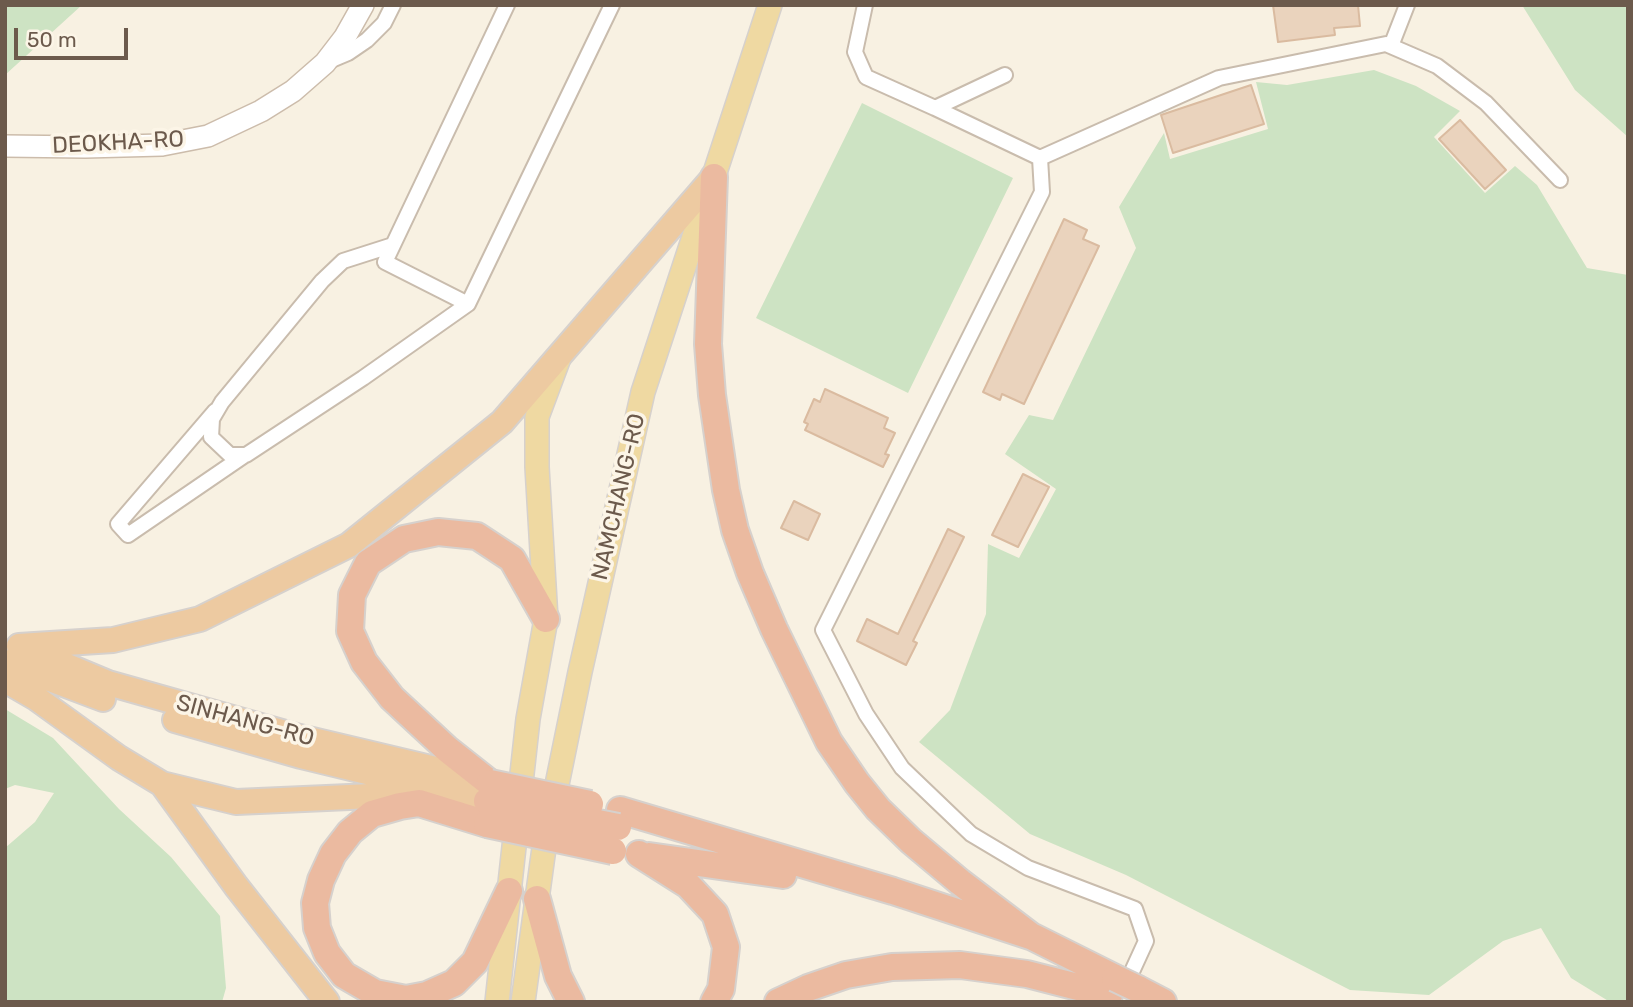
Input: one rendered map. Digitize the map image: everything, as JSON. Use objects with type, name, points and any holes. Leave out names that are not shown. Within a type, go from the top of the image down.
[{"type":"highway","points":[[10,649],[113,640],[200,619],[349,545],[502,422],[714,177]]},
{"type":"highway","points":[[714,177],[708,344],[712,395],[726,490],[735,530],[750,573],[829,742],[878,809],[911,841],[1031,936],[1119,994]]},
{"type":"highway","points":[[488,803],[447,749],[392,698],[364,662],[350,631],[352,595],[368,563],[404,539],[438,532],[477,536],[512,559],[547,619]]},
{"type":"highway","name":"SINHANG-RO","points":[[10,649],[107,701],[301,756],[488,803]]},
{"type":"highway","points":[[5,680],[36,698],[119,758],[162,784],[236,802],[372,796],[419,803],[488,803],[893,891],[1031,936]]},
{"type":"highway","points":[[162,784],[236,886],[327,1002]]},
{"type":"highway","points":[[419,803],[372,814],[350,832],[333,854],[321,880],[315,903],[317,928],[327,953],[344,975],[375,993],[406,999],[427,995],[454,983],[475,962],[509,891]]},
{"type":"highway","points":[[617,829],[888,906],[1029,954],[1119,994]]},
{"type":"highway","points":[[617,829],[639,855],[688,885],[715,914],[726,947],[721,989],[714,1002]]},
{"type":"highway","points":[[639,855],[783,875]]},
{"type":"highway","points":[[537,899],[558,976],[571,1002]]},
{"type":"highway","points":[[778,1002],[846,975],[892,967],[960,965],[1027,974],[1163,1002]]},
{"type":"main road","name":"DEOKHA-RO","points":[[5,146],[162,145],[208,136],[261,111],[293,91],[325,63],[345,37],[363,5]]},
{"type":"main road","name":"NAMCHANG-RO","points":[[523,1002],[544,848],[580,672],[643,392],[770,5]]},
{"type":"main road","points":[[497,1002],[528,719],[547,619],[538,491],[537,417],[561,353]]},
{"type":"street","points":[[325,63],[368,40],[384,23],[393,5]]},
{"type":"street","points":[[468,304],[385,262],[507,5]]},
{"type":"street","points":[[393,245],[344,261],[322,281],[118,524],[128,535],[363,378],[468,304],[612,5]]},
{"type":"street","points":[[865,5],[855,52],[866,78],[1040,158],[1219,78],[1386,44],[1437,65],[1486,103],[1560,180]]},
{"type":"street","points":[[1391,46],[1407,5]]},
{"type":"street","points":[[935,108],[1006,75]]},
{"type":"street","points":[[1040,158],[1042,192],[823,630],[866,714],[902,768],[971,834],[1028,868],[1135,909],[1146,941],[1119,994]]},
{"type":"street","points":[[222,402],[212,419],[211,437],[230,455],[246,455]]},
{"type":"green space","points":[[5,5],[82,5],[5,75]]},
{"type":"green space","points":[[1522,5],[1628,5],[1628,137],[1575,90]]},
{"type":"green space","points":[[1374,70],[1416,86],[1460,111],[1434,137],[1485,193],[1515,166],[1537,185],[1587,268],[1628,275],[1628,1002],[1610,1002],[1571,978],[1541,928],[1503,941],[1429,995],[1350,990],[1126,875],[1030,834],[919,742],[950,710],[986,614],[988,544],[1019,558],[1056,489],[1005,454],[1029,415],[1053,420],[1136,248],[1119,207],[1164,133],[1170,159],[1268,129],[1256,82],[1287,85]]},
{"type":"green space","points":[[862,103],[1013,178],[908,393],[756,318]]},
{"type":"green space","points":[[5,709],[53,738],[119,809],[171,857],[220,916],[226,988],[222,1002],[5,1002],[5,848],[35,822],[54,793],[15,785],[5,789]]},
{"type":"building","points":[[1273,5],[1358,5],[1360,26],[1334,28],[1335,35],[1278,42]]},
{"type":"building","points":[[1251,85],[1264,124],[1173,153],[1161,115]]},
{"type":"building","points":[[1460,120],[1506,170],[1485,189],[1439,139]]},
{"type":"building","points":[[1064,219],[1087,230],[1083,239],[1099,246],[1024,404],[1002,394],[1000,400],[983,392]]},
{"type":"building","points":[[825,389],[888,418],[884,428],[895,433],[885,454],[889,455],[883,467],[805,430],[808,424],[804,422],[814,399],[820,402]]},
{"type":"building","points":[[1023,474],[1049,487],[1018,547],[992,535]]},
{"type":"building","points":[[794,501],[820,514],[808,540],[781,528]]},
{"type":"building","points":[[948,529],[964,537],[913,641],[917,643],[906,665],[857,641],[867,619],[898,634]]}]
